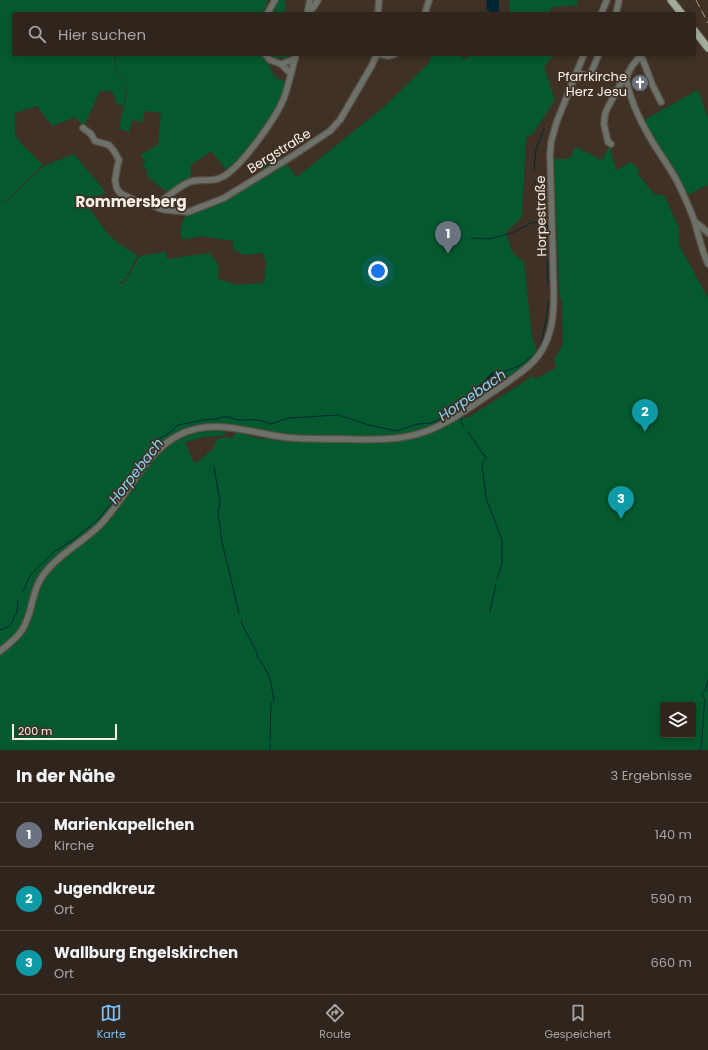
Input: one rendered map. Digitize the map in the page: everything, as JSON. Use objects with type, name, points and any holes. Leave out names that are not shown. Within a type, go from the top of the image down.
[{"type":"main road","points":[[671,0],[680,12]]},
{"type":"main road","points":[[696,33],[708,48]]},
{"type":"street","points":[[268,12],[275,0]]},
{"type":"street","points":[[308,12],[310,0]]},
{"type":"street","points":[[310,12],[318,0]]},
{"type":"street","points":[[378,12],[379,0]]},
{"type":"street","points":[[426,12],[429,0]]},
{"type":"street","points":[[602,12],[607,0]]},
{"type":"street","points":[[616,12],[619,0]]},
{"type":"street","points":[[267,56],[270,60],[281,64],[291,74]]},
{"type":"street","points":[[281,64],[295,56]]},
{"type":"street","points":[[83,128],[91,134],[95,141],[109,145],[114,151],[119,160],[116,180],[117,189],[120,193],[132,199],[155,206],[188,182],[194,180],[219,179],[230,173],[268,128],[284,99],[295,56]]},
{"type":"street","name":"Bergstraße","points":[[155,206],[166,210],[188,212],[224,198],[294,156],[330,131],[340,120],[377,56]]},
{"type":"street","name":"Horpestraße","points":[[0,651],[17,636],[23,628],[29,615],[40,580],[48,569],[59,558],[100,525],[149,460],[160,448],[176,436],[197,428],[222,427],[281,437],[384,440],[407,437],[426,432],[451,420],[533,363],[543,351],[552,322],[551,142],[557,121],[583,56]]},
{"type":"street","points":[[577,72],[587,76],[591,73],[598,56]]},
{"type":"street","points":[[639,56],[628,73],[626,79],[628,88],[649,136],[675,177],[695,222],[697,234],[708,264]]},
{"type":"street","points":[[641,56],[661,102]]},
{"type":"street","points":[[611,144],[608,142],[604,124],[605,114],[621,83],[626,79]]},
{"type":"street","points":[[695,222],[708,233]]},
{"type":"green space","points":[[0,0],[268,0],[262,12],[12,12],[12,56],[116,56],[114,60],[117,70],[125,83],[126,93],[123,106],[117,104],[112,91],[100,91],[84,126],[75,117],[52,126],[37,106],[15,113],[15,134],[21,143],[43,165],[6,201],[0,203]]},
{"type":"green space","points":[[278,0],[284,0],[286,6],[284,12],[271,12]]},
{"type":"green space","points":[[509,0],[576,0],[579,5],[552,7],[549,12],[510,12]]},
{"type":"green space","points":[[117,56],[290,56],[266,60],[275,77],[288,83],[283,99],[266,126],[229,173],[211,151],[191,165],[190,181],[169,194],[146,175],[148,172],[142,165],[146,161],[140,155],[158,145],[161,113],[145,111],[142,123],[133,119],[129,132],[120,129],[127,93],[125,82],[117,69],[115,60]]},
{"type":"green space","points":[[431,56],[462,56],[463,60],[469,56],[552,56],[544,67],[555,100],[534,132],[526,138],[522,217],[506,232],[512,252],[524,262],[532,337],[538,353],[522,368],[455,415],[433,426],[406,434],[384,437],[301,436],[212,424],[183,430],[165,441],[136,473],[110,509],[92,529],[52,560],[38,578],[22,625],[16,634],[0,647],[0,204],[7,201],[44,166],[74,154],[106,193],[92,198],[86,204],[108,234],[118,243],[138,256],[124,280],[119,284],[123,284],[140,256],[166,252],[167,259],[209,253],[218,264],[218,279],[237,285],[264,283],[266,263],[263,253],[244,255],[233,249],[233,241],[201,236],[183,240],[181,229],[187,213],[195,211],[285,162],[297,177],[384,107],[429,63]]},
{"type":"green space","points":[[698,90],[708,118],[708,185],[685,196],[642,121]]},
{"type":"green space","points":[[611,144],[611,153],[616,170],[631,162],[639,170],[638,174],[654,194],[664,195],[679,228],[679,245],[708,298],[708,750],[0,750],[0,655],[14,644],[26,630],[42,585],[51,571],[103,527],[121,505],[139,478],[159,454],[169,445],[186,435],[193,433],[225,431],[225,435],[204,437],[185,442],[194,463],[213,449],[217,439],[226,437],[233,438],[237,431],[256,438],[293,441],[389,443],[411,439],[440,429],[458,418],[469,417],[533,376],[535,379],[556,368],[554,360],[563,344],[562,302],[559,292],[554,159],[569,159],[576,147],[602,160]]},
{"type":"green space","points":[[277,151],[284,160],[266,171],[261,163]]},
{"type":"water","points":[[487,0],[499,0],[499,12],[489,12],[489,10],[486,10]]},
{"type":"water","points":[[493,372],[495,383],[488,385],[485,390],[481,392],[475,393],[472,390],[486,380]]},
{"type":"waterway","name":"Horpebach","points":[[534,170],[536,149],[544,129]]},
{"type":"waterway","name":"Horpebach","points":[[534,180],[541,198],[544,217]]},
{"type":"waterway","points":[[471,238],[489,239],[512,233],[531,223],[545,221],[548,228]]},
{"type":"waterway","name":"Horpebach","points":[[543,247],[544,240],[547,236]]},
{"type":"waterway","name":"Horpebach","points":[[547,259],[548,285]]},
{"type":"waterway","name":"Horpebach","points":[[494,378],[503,372],[519,366],[536,353],[541,344],[548,302]]},
{"type":"waterway","name":"Horpebach","points":[[23,591],[31,574],[54,552],[74,539],[100,518],[106,509],[113,503],[141,459],[157,440],[169,433],[178,425],[225,417],[238,420],[258,420],[271,424],[289,418],[338,415],[369,425],[396,431],[418,424],[436,421],[444,417],[475,392]]},
{"type":"waterway","points":[[462,416],[461,422],[464,427]]},
{"type":"waterway","points":[[468,432],[486,458],[482,464],[486,498],[502,540],[502,563],[497,579]]},
{"type":"waterway","points":[[214,466],[220,503],[218,512],[222,542],[239,613]]},
{"type":"waterway","points":[[490,611],[496,584]]},
{"type":"waterway","name":"Horpebach","points":[[0,630],[10,626],[17,612],[18,601]]},
{"type":"waterway","points":[[241,620],[258,658],[264,666],[270,679],[274,700],[271,703],[270,740]]},
{"type":"waterway","points":[[700,750],[702,742],[705,699],[702,694],[706,689],[708,680]]},
{"type":"waterway","points":[[270,744],[270,750]]},
{"type":"railway","points":[[696,0],[708,23]]},
{"type":"place","name":"Pfarrkirche Herz Jesu","points":[[640,83]]},
{"type":"place","name":"Marienkapellchen","points":[[448,254]]},
{"type":"place","name":"Jugendkreuz","points":[[645,432]]},
{"type":"place","name":"Wallburg Engelskirchen","points":[[621,519]]},
{"type":"district","name":"Rommersberg","points":[[131,201]]}]
